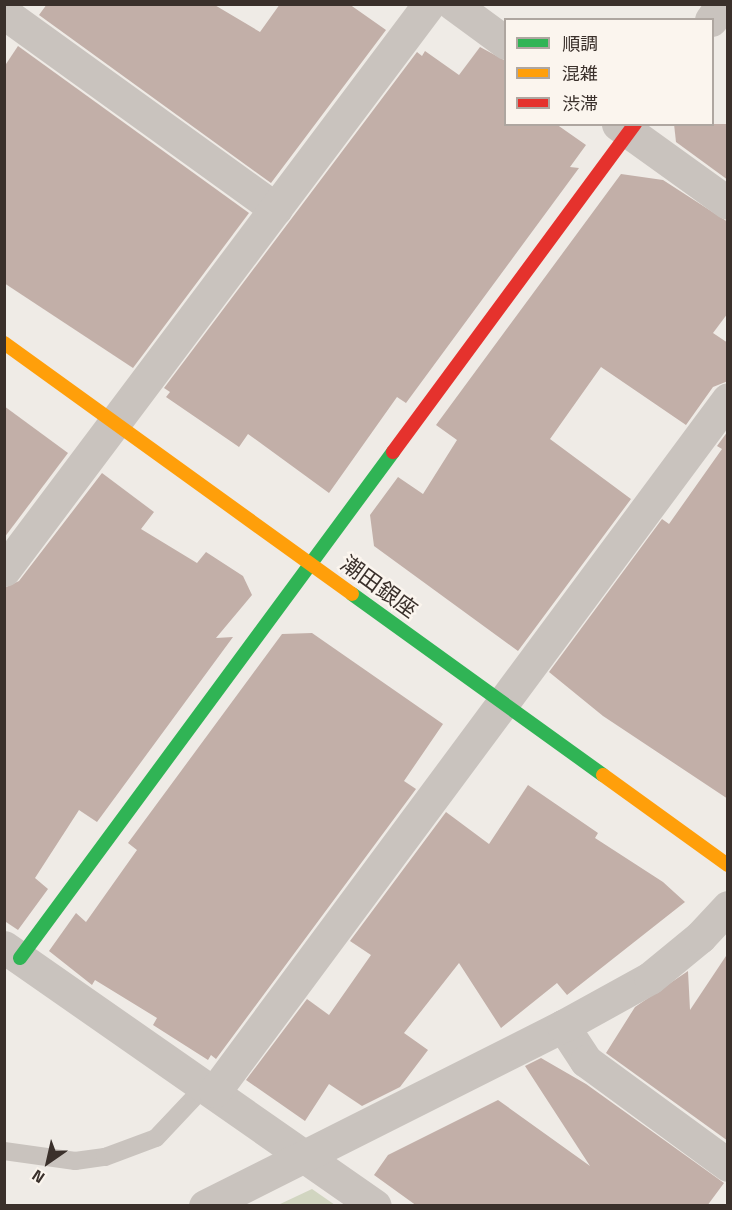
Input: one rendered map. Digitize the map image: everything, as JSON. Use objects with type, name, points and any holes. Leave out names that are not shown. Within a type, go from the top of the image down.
[{"type":"street","points":[[4,570],[113,421],[276,209],[429,4]]},
{"type":"street","points":[[453,4],[504,42]]},
{"type":"street","points":[[712,18],[722,4]]},
{"type":"street","points":[[4,13],[276,209]]},
{"type":"street","points":[[375,1206],[211,1088],[12,952],[310,563],[627,127],[728,203]]},
{"type":"street","name":"潮田銀座","points":[[4,343],[728,865]]},
{"type":"street","points":[[211,1088],[728,399]]},
{"type":"street","points":[[205,1206],[563,1026],[650,978],[700,938],[728,907]]},
{"type":"street","points":[[563,1026],[586,1061],[728,1165]]},
{"type":"lane","points":[[4,1151],[75,1161],[105,1157],[156,1138],[211,1088]]},
{"type":"green space","points":[[312,1189],[335,1205],[278,1205]]},
{"type":"building","points":[[47,4],[213,4],[260,32],[280,4],[349,4],[386,30],[271,183],[39,15]]},
{"type":"building","points":[[18,46],[249,213],[133,368],[4,283],[4,67]]},
{"type":"building","points":[[480,47],[504,60],[504,126],[559,126],[586,145],[570,167],[579,168],[406,403],[397,397],[329,493],[248,434],[239,447],[166,397],[170,392],[164,388],[417,52],[422,56],[425,51],[459,75]]},
{"type":"building","points":[[728,124],[728,180],[676,142],[674,126]]},
{"type":"building","points":[[621,174],[663,180],[728,222],[728,313],[713,333],[728,343],[728,381],[713,387],[686,425],[601,367],[550,439],[631,499],[518,651],[374,546],[370,515],[398,477],[423,494],[457,440],[436,425]]},
{"type":"building","points":[[4,406],[68,453],[4,538]]},
{"type":"building","points":[[728,431],[728,799],[603,716],[549,672],[662,519],[669,524],[722,449],[717,446]]},
{"type":"building","points":[[102,473],[154,512],[141,529],[197,563],[206,552],[243,576],[252,595],[216,638],[233,637],[97,822],[79,810],[35,878],[48,889],[18,930],[6,922],[4,924],[4,588],[19,581]]},
{"type":"building","points":[[312,633],[443,724],[404,781],[416,789],[216,1059],[211,1055],[208,1060],[153,1025],[157,1018],[95,980],[92,985],[49,951],[76,913],[86,922],[137,850],[128,843],[282,634]]},
{"type":"building","points":[[528,785],[598,833],[595,838],[663,882],[685,902],[567,995],[557,983],[501,1028],[459,963],[404,1033],[428,1050],[400,1087],[362,1106],[329,1084],[305,1121],[246,1080],[307,999],[329,1015],[371,955],[350,941],[446,812],[489,844]]},
{"type":"building","points":[[728,953],[728,1141],[606,1053],[635,1007],[688,971],[690,1010]]},
{"type":"building","points":[[541,1058],[586,1084],[724,1183],[707,1206],[417,1206],[374,1175],[388,1155],[498,1100],[590,1166],[525,1066]]},
{"type":"traffic: fast","points":[[20,958],[393,452]]},
{"type":"traffic: fast","points":[[352,594],[603,775]]},
{"type":"traffic: slow","points":[[4,343],[352,594]]},
{"type":"traffic: slow","points":[[603,775],[728,865]]},
{"type":"traffic: jam","points":[[393,452],[634,126]]}]
